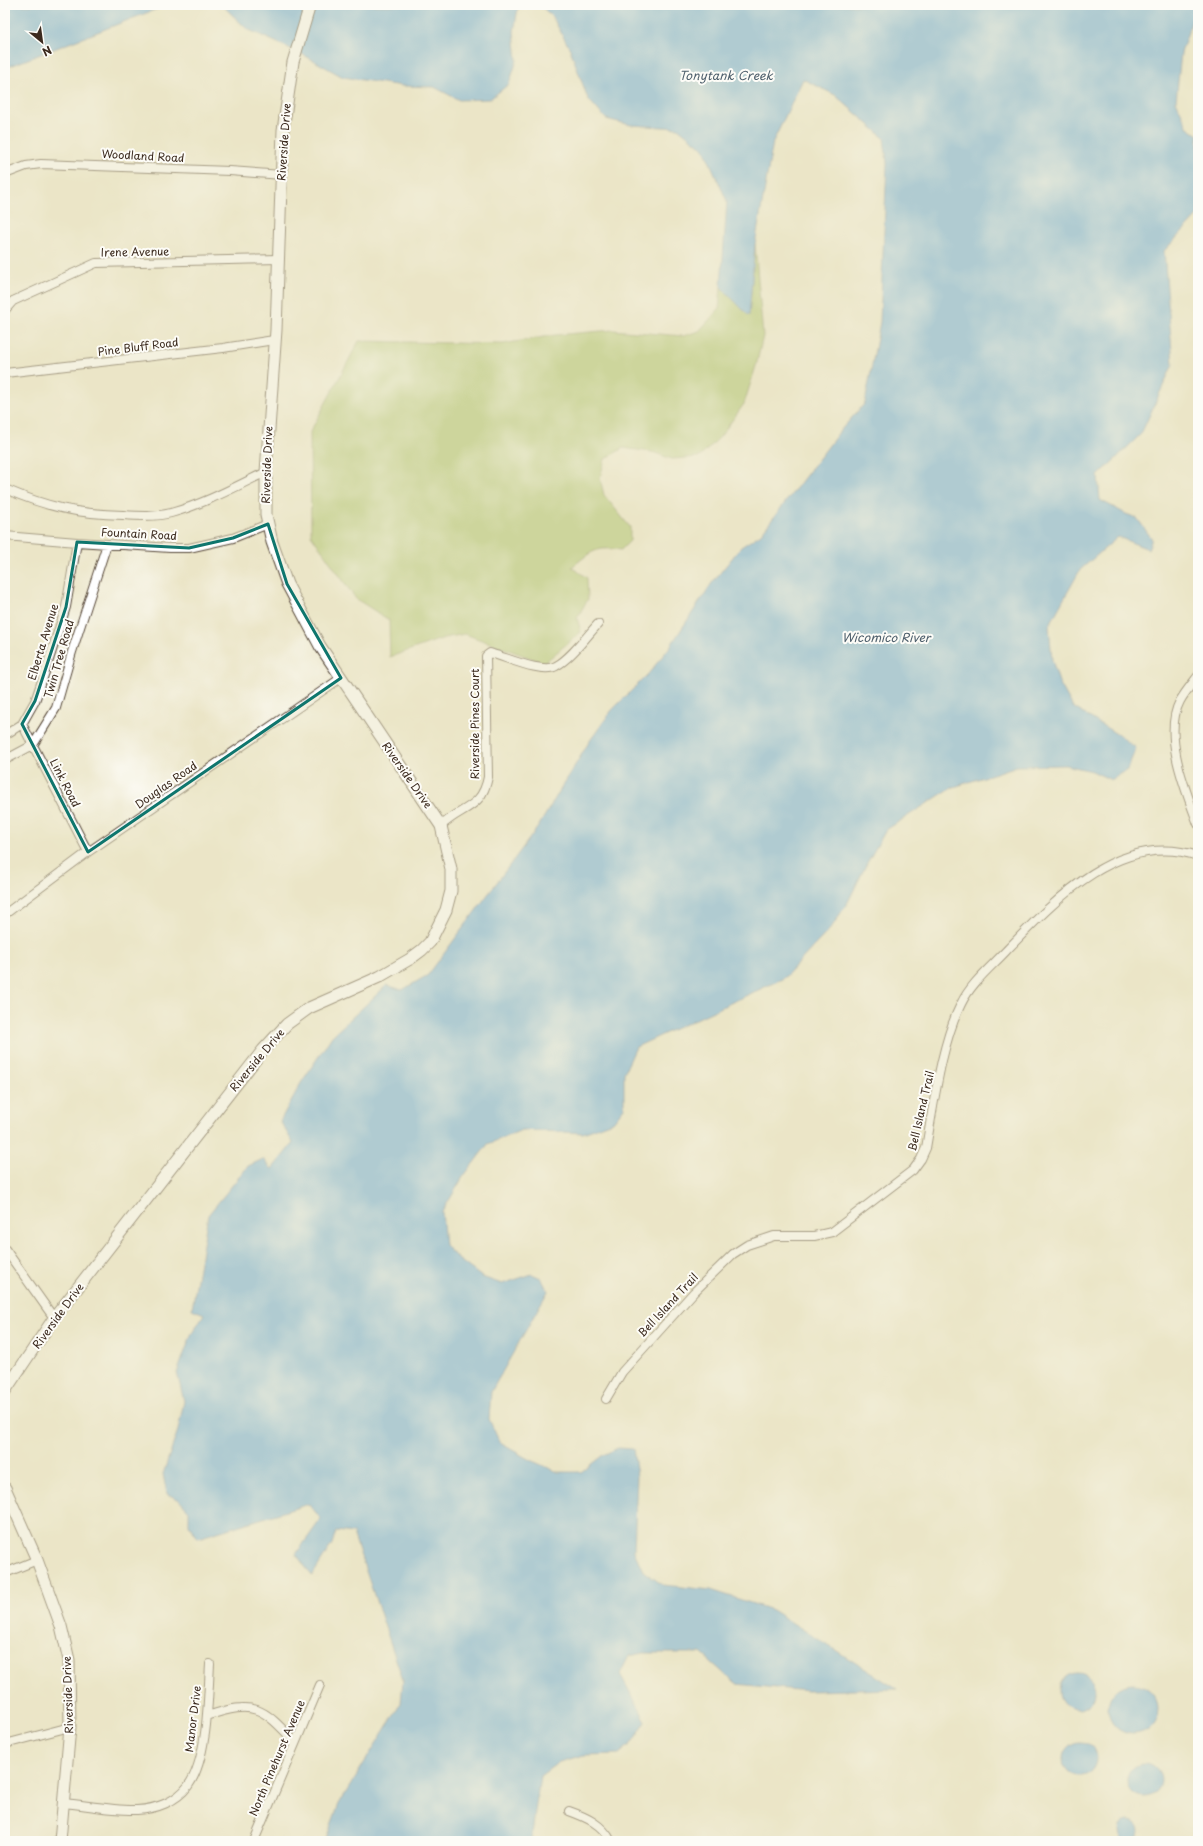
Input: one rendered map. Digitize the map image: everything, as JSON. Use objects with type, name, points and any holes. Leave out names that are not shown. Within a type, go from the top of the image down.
[{"type":"street","name":"Riverside Drive","points":[[5,1391],[54,1318],[263,1050],[287,1024],[309,1008],[379,977],[410,959],[430,942],[446,910],[450,891],[451,869],[441,826],[320,646],[287,584],[268,524],[266,506],[266,472],[274,340],[276,330],[278,259],[286,109],[293,62],[310,5]]},
{"type":"street","name":"Woodland Road","points":[[5,174],[26,166],[41,164],[230,171],[282,175]]},
{"type":"street","name":"Irene Avenue","points":[[5,310],[13,301],[96,263],[278,259]]},
{"type":"street","name":"Pine Bluff Road","points":[[5,373],[215,349],[274,340]]},
{"type":"street","points":[[5,489],[37,503],[80,513],[155,516],[185,508],[215,496],[266,472]]},
{"type":"street","name":"Fountain Road","points":[[5,536],[107,544],[190,548],[227,540],[268,524]]},
{"type":"street","name":"Elberta Avenue","points":[[5,735],[22,724],[35,701],[66,607],[77,542]]},
{"type":"street","name":"Twin Tree Road","points":[[5,760],[33,745],[56,708],[81,622],[107,544]]},
{"type":"street","name":"Riverside Pines Court","points":[[441,826],[480,798],[486,788],[488,777],[486,659],[488,654],[494,654],[540,668],[556,666],[575,649],[598,624]]},
{"type":"street","points":[[1198,676],[1180,702],[1174,729],[1178,763],[1198,824]]},
{"type":"street","name":"Douglas Road","points":[[5,914],[88,852],[341,678]]},
{"type":"street","name":"Link Road","points":[[22,724],[88,852]]},
{"type":"street","name":"Bell Island Trail","points":[[606,1399],[622,1372],[694,1292],[733,1254],[748,1245],[774,1236],[814,1236],[832,1232],[913,1170],[921,1159],[926,1148],[948,1038],[961,1003],[972,986],[1043,912],[1072,887],[1128,855],[1152,850],[1180,850],[1198,856]]},
{"type":"street","points":[[5,1249],[54,1318]]},
{"type":"street","name":"Riverside Drive","points":[[5,1488],[37,1560],[61,1626],[69,1660],[70,1727],[60,1841]]},
{"type":"street","points":[[5,1573],[37,1560]]},
{"type":"street","name":"Manor Drive","points":[[64,1803],[136,1810],[154,1808],[167,1804],[188,1787],[199,1760],[207,1716],[210,1664]]},
{"type":"street","name":"North Pinehurst Avenue","points":[[254,1841],[320,1685]]},
{"type":"street","points":[[207,1716],[230,1709],[258,1710],[274,1719],[295,1742]]},
{"type":"street","points":[[5,1744],[70,1727]]},
{"type":"street","points":[[569,1811],[587,1818],[608,1834],[611,1841]]},
{"type":"highlighted area","points":[[268,524],[287,584],[341,678],[88,852],[22,724],[35,701],[66,607],[77,542],[189,548],[233,538]]},
{"type":"green space","points":[[755,244],[763,336],[756,366],[744,404],[720,437],[700,457],[672,459],[652,452],[623,448],[605,459],[600,478],[604,495],[630,527],[630,541],[621,550],[605,549],[594,551],[572,567],[587,578],[588,599],[577,618],[581,632],[544,663],[465,634],[444,638],[390,657],[389,620],[356,599],[311,535],[310,432],[359,341],[503,344],[555,335],[613,330],[683,336],[699,331],[719,309],[721,287],[749,315]]},
{"type":"water","points":[[5,5],[167,5],[5,68]]},
{"type":"water","points":[[222,5],[528,5],[518,8],[514,32],[517,60],[509,84],[490,99],[459,100],[434,87],[402,86],[343,77],[302,54],[247,29]]},
{"type":"water","name":"Wicomico River","points":[[540,5],[1197,5],[1181,53],[1176,101],[1188,128],[1198,135],[1198,215],[1164,251],[1173,364],[1141,434],[1098,476],[1100,500],[1126,514],[1137,518],[1152,539],[1148,549],[1118,537],[1080,570],[1049,626],[1052,660],[1059,682],[1073,707],[1123,738],[1136,748],[1127,770],[1111,780],[1092,771],[1065,765],[1017,766],[951,788],[886,830],[867,863],[848,902],[831,928],[784,978],[636,1047],[624,1073],[624,1108],[613,1122],[583,1133],[522,1130],[488,1144],[463,1177],[442,1212],[445,1245],[458,1259],[482,1277],[502,1284],[532,1274],[541,1278],[548,1291],[491,1392],[489,1419],[500,1443],[530,1460],[558,1472],[581,1472],[603,1455],[618,1448],[633,1449],[637,1476],[634,1551],[643,1571],[663,1585],[711,1590],[772,1610],[897,1689],[808,1691],[736,1684],[701,1653],[644,1653],[629,1656],[620,1674],[646,1721],[631,1744],[619,1754],[584,1755],[559,1762],[540,1776],[531,1841],[325,1841],[339,1804],[401,1703],[403,1680],[353,1533],[336,1531],[332,1544],[312,1576],[296,1554],[321,1519],[309,1504],[198,1538],[189,1525],[189,1511],[178,1499],[167,1494],[163,1474],[178,1430],[184,1401],[177,1373],[191,1335],[204,1314],[192,1309],[208,1215],[248,1166],[263,1159],[272,1169],[293,1143],[280,1121],[301,1083],[332,1036],[387,985],[402,990],[428,975],[538,827],[589,742],[612,710],[649,673],[669,648],[712,583],[741,547],[761,534],[840,431],[865,403],[880,322],[887,163],[884,138],[835,95],[803,79],[773,142],[755,244],[749,316],[721,287],[727,201],[704,149],[678,128],[631,125],[606,119],[588,99],[570,49],[553,18]]},
{"type":"water","points":[[1080,1673],[1090,1678],[1094,1684],[1094,1698],[1090,1704],[1084,1708],[1074,1709],[1064,1704],[1060,1698],[1059,1688],[1064,1678],[1070,1674]]},
{"type":"water","points":[[1138,1684],[1143,1685],[1151,1691],[1157,1699],[1157,1719],[1151,1727],[1143,1733],[1128,1734],[1123,1733],[1115,1727],[1109,1719],[1108,1704],[1109,1699],[1115,1691],[1123,1685]]},
{"type":"water","points":[[1198,1721],[1198,1751],[1194,1736]]},
{"type":"water","points":[[1077,1742],[1083,1742],[1092,1747],[1096,1753],[1096,1765],[1092,1771],[1083,1776],[1077,1776],[1068,1771],[1063,1762],[1063,1756],[1068,1747]]},
{"type":"water","points":[[1144,1763],[1156,1768],[1161,1780],[1156,1792],[1144,1797],[1132,1792],[1127,1780],[1132,1768]]},
{"type":"water","points":[[1198,1787],[1198,1816],[1192,1806],[1192,1798]]},
{"type":"water","points":[[1129,1821],[1136,1824],[1139,1831],[1136,1838],[1129,1841],[1122,1838],[1119,1831],[1122,1824]]},
{"type":"water label","name":"Tonytank Creek","points":[[726,76]]}]
